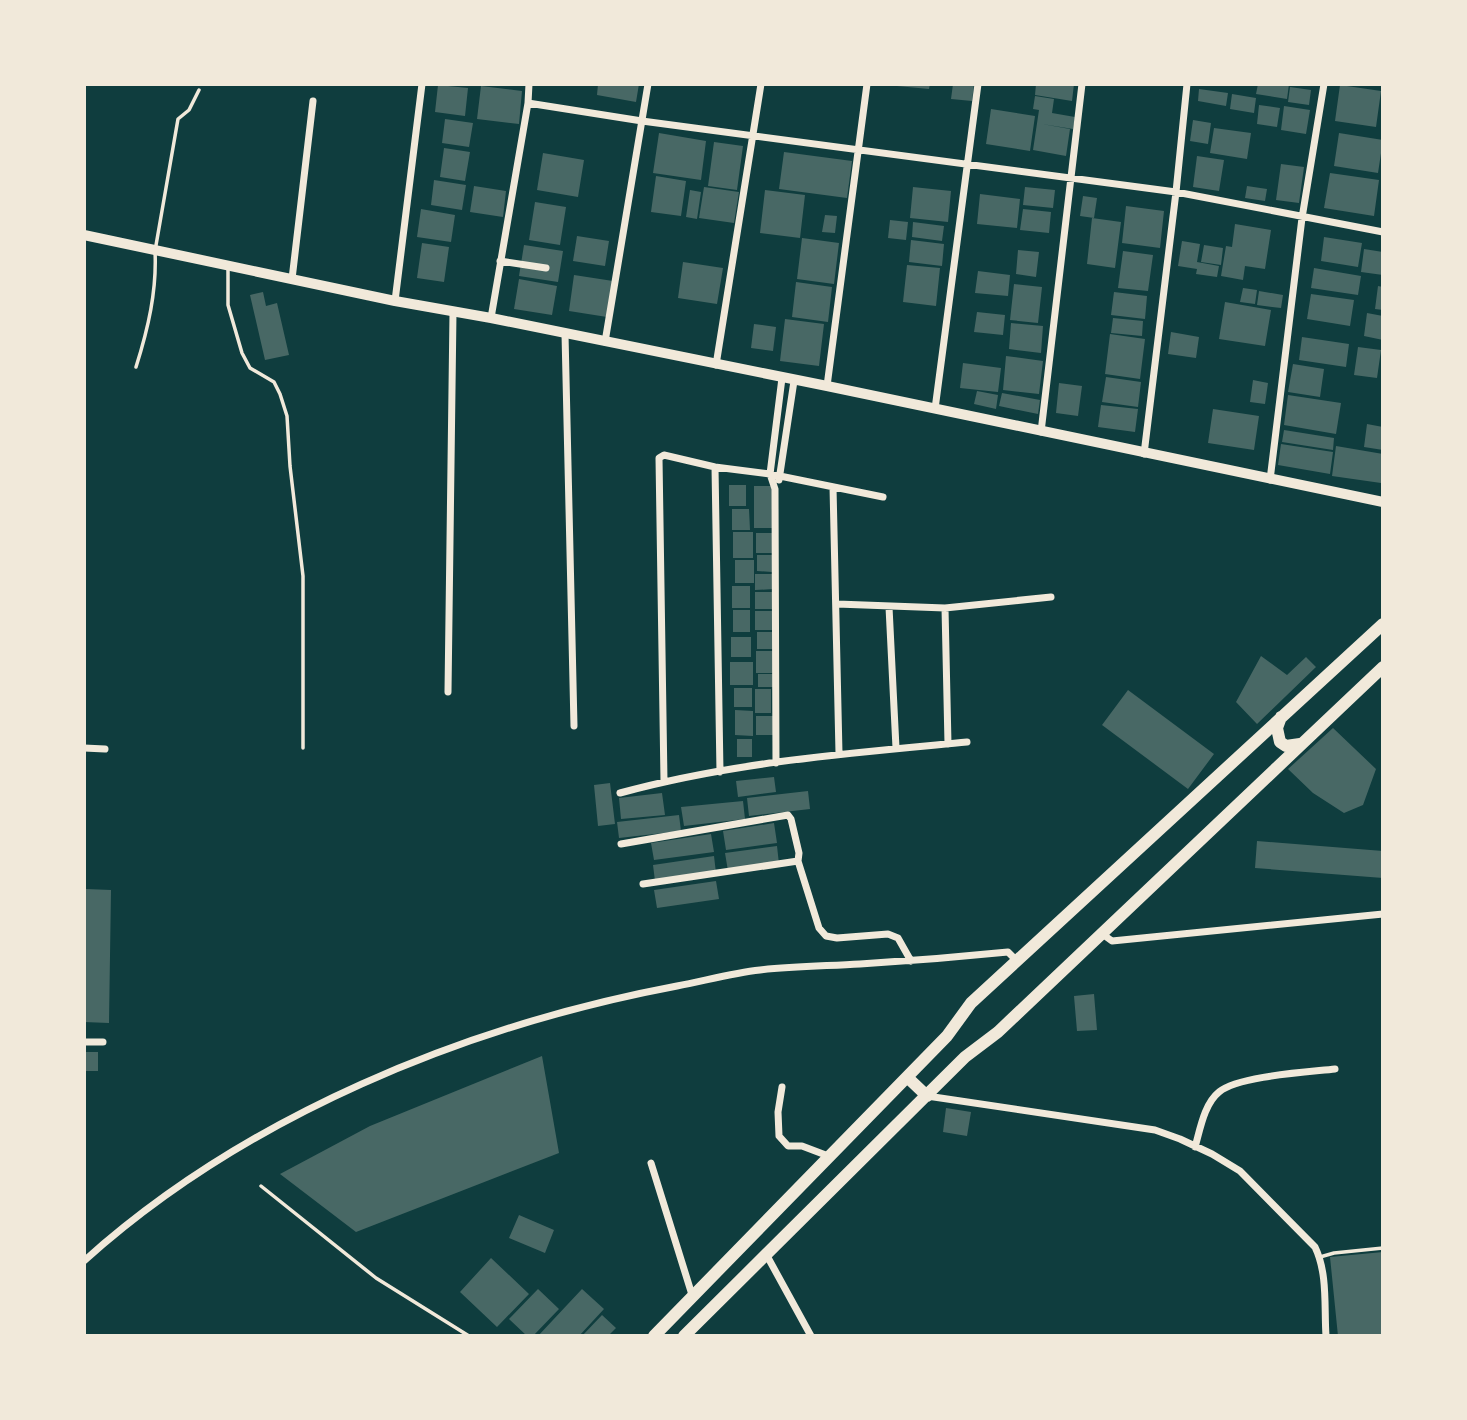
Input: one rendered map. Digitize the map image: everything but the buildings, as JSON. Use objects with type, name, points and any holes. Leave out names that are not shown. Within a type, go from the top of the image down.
[{"type":"main road","points":[[84,234],[395,302],[491,318],[827,386],[1383,502]]},
{"type":"main road","points":[[654,1336],[947,1036],[971,1003],[1383,624]]},
{"type":"main road","points":[[684,1336],[965,1057],[998,1032],[1383,667]]},
{"type":"main road","points":[[1282,717],[1277,728],[1280,742],[1294,747],[1303,743]]},
{"type":"main road","points":[[907,1077],[927,1096]]},
{"type":"main road","points":[[691,1301],[702,1318]]},
{"type":"street","points":[[395,302],[422,84]]},
{"type":"street","points":[[491,318],[528,103],[528,84]]},
{"type":"street","points":[[605,342],[648,84]]},
{"type":"street","points":[[716,365],[761,84]]},
{"type":"street","points":[[827,386],[867,84]]},
{"type":"street","points":[[935,409],[978,84]]},
{"type":"street","points":[[1041,432],[1082,84]]},
{"type":"street","points":[[1144,454],[1177,192],[1187,84]]},
{"type":"street","points":[[1270,480],[1302,218],[1324,84]]},
{"type":"street","points":[[292,279],[313,102]]},
{"type":"street","points":[[528,103],[642,121],[1177,192],[1383,232]]},
{"type":"street","points":[[500,261],[546,268]]},
{"type":"street","points":[[448,692],[453,313]]},
{"type":"street","points":[[565,334],[574,726]]},
{"type":"street","points":[[776,763],[775,489],[769,474],[788,379]]},
{"type":"street","points":[[775,489],[781,477],[788,379]]},
{"type":"street","points":[[664,781],[659,458],[664,455],[715,467],[769,474],[883,497]]},
{"type":"street","points":[[715,467],[720,772]]},
{"type":"street","points":[[833,487],[839,753]]},
{"type":"street","points":[[837,604],[944,608],[1051,597]]},
{"type":"street","points":[[889,607],[895,748]]},
{"type":"street","points":[[944,608],[948,744]]},
{"type":"street","points":[[620,793],[664,781],[839,753],[967,743]]},
{"type":"street","points":[[84,748],[105,749]]},
{"type":"street","points":[[621,844],[788,815],[820,928],[826,936],[837,938],[888,934],[898,938],[911,961]]},
{"type":"street","points":[[643,884],[799,860]]},
{"type":"street","points":[[1101,933],[1112,942],[1383,914]]},
{"type":"street","points":[[84,1261],[107,1240],[211,1167],[275,1127],[396,1068],[586,1005],[759,970],[1008,953],[1017,961]]},
{"type":"street","points":[[84,1042],[103,1042]]},
{"type":"street","points":[[1195,1147],[1203,1120],[1219,1091],[1239,1083],[1286,1074],[1335,1069]]},
{"type":"street","points":[[782,1087],[778,1112],[779,1136],[788,1146],[802,1146],[831,1157]]},
{"type":"street","points":[[927,1096],[1155,1130],[1240,1171],[1315,1247],[1320,1257],[1325,1290],[1326,1336]]},
{"type":"street","points":[[651,1163],[691,1301]]},
{"type":"street","points":[[766,1254],[811,1336]]},
{"type":"lane","points":[[136,367],[152,304],[155,251],[178,119],[190,110],[199,90]]},
{"type":"lane","points":[[228,264],[228,305],[242,353],[250,368],[274,382],[287,416],[303,576],[303,748]]},
{"type":"lane","points":[[261,1186],[376,1278],[469,1336]]},
{"type":"lane","points":[[1320,1257],[1383,1248]]}]
